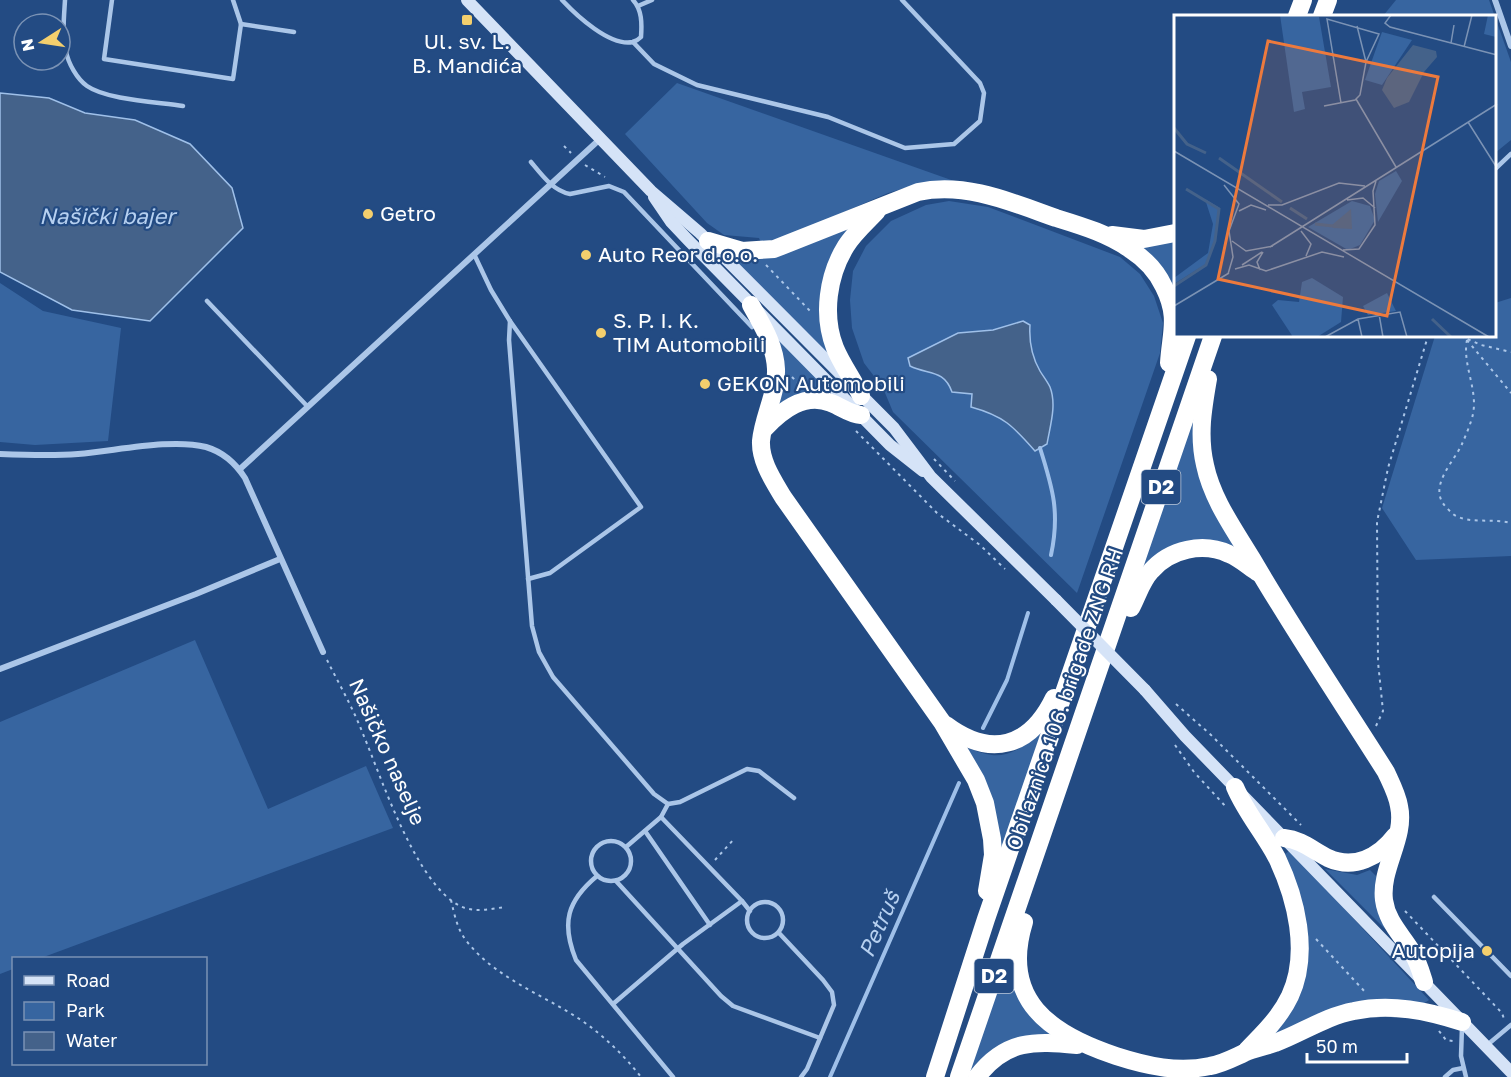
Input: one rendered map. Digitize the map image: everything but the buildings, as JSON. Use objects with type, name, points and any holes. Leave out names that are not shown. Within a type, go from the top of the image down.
[{"type":"highway","points":[[1297,15],[1303,0]]},
{"type":"highway","points":[[1322,15],[1328,0]]},
{"type":"highway","points":[[708,241],[742,251],[774,249],[918,192],[933,189],[976,192],[999,198],[1103,234],[1130,249],[1156,273],[1164,286],[1174,318],[1169,388]]},
{"type":"highway","points":[[861,396],[834,345],[829,324],[828,302],[832,276],[847,245],[881,207]]},
{"type":"highway","points":[[1103,234],[1144,239],[1174,233]]},
{"type":"highway","points":[[751,304],[771,344],[776,369],[761,442],[763,456],[772,478],[942,722],[976,780],[990,820],[993,855],[986,900],[986,919]]},
{"type":"highway","name":"Obilaznica 106. brigade ZNG RH","points":[[935,1077],[986,919],[1186,338]]},
{"type":"highway","points":[[1212,339],[1200,427],[1205,466],[1218,502],[1386,772],[1400,807],[1399,830],[1383,888],[1384,902],[1388,917],[1413,954],[1424,982]]},
{"type":"highway","name":"Obilaznica 106. brigade ZNG RH","points":[[959,1077],[1212,339]]},
{"type":"highway","points":[[764,429],[787,408],[819,399],[828,401],[856,420]]},
{"type":"highway","points":[[1112,633],[1126,617],[1139,588],[1150,571],[1174,554],[1187,549],[1213,549],[1228,553],[1262,576]]},
{"type":"highway","points":[[942,722],[958,734],[982,744],[1007,743],[1021,738],[1048,711],[1073,669]]},
{"type":"highway","points":[[1235,786],[1242,804],[1276,857],[1285,879],[1294,910],[1300,945],[1299,962],[1290,996],[1279,1014],[1246,1052]]},
{"type":"highway","points":[[1284,838],[1303,842],[1331,859],[1352,862],[1370,858],[1379,853],[1399,830]]},
{"type":"highway","points":[[1028,875],[1027,906],[1017,956],[1023,987],[1029,1000],[1047,1022],[1085,1045],[1144,1065],[1168,1069],[1212,1066],[1275,1043],[1338,1015],[1372,1008],[1414,1010],[1462,1022]]},
{"type":"highway","points":[[977,1077],[991,1062],[1008,1050],[1026,1044],[1041,1041],[1085,1045]]},
{"type":"main road","points":[[471,1],[651,191],[680,214],[708,241],[894,428],[931,477]]},
{"type":"main road","points":[[651,191],[671,222],[751,304],[856,420],[931,477],[1056,600],[1511,1072]]},
{"type":"street","points":[[1495,0],[1511,46]]},
{"type":"street","points":[[240,470],[600,139]]},
{"type":"street","points":[[0,454],[76,454],[163,445],[198,446],[219,453],[240,470],[249,486],[322,652]]},
{"type":"street","points":[[0,669],[196,594],[280,559]]},
{"type":"lane","points":[[65,0],[66,52],[73,71],[87,86],[112,95],[183,106]]},
{"type":"lane","points":[[112,0],[104,59],[233,79],[241,24],[233,0]]},
{"type":"lane","points":[[562,0],[594,29],[617,40],[633,42],[641,37],[642,23],[638,6],[633,0]]},
{"type":"lane","points":[[638,6],[652,0]]},
{"type":"lane","points":[[633,42],[654,64],[697,85],[828,117],[904,148],[954,144],[980,121],[984,93],[980,83],[902,0]]},
{"type":"lane","points":[[241,24],[294,32]]},
{"type":"lane","points":[[1496,168],[1511,154]]},
{"type":"lane","points":[[531,162],[551,184],[570,194],[599,187],[616,187],[624,192],[752,327]]},
{"type":"lane","points":[[474,254],[491,290],[510,321],[641,507],[550,573],[528,579]]},
{"type":"lane","points":[[207,301],[308,407]]},
{"type":"lane","points":[[510,321],[508,340],[532,626],[539,652],[553,677],[654,794],[668,804],[680,802],[747,769],[759,771],[794,798]]},
{"type":"lane","points":[[626,847],[661,817],[668,804]]},
{"type":"lane","points":[[661,817],[750,910]]},
{"type":"lane","points":[[645,831],[710,925]]},
{"type":"lane","points":[[615,841],[626,847],[631,867],[622,878],[609,882],[597,876],[591,865],[592,852],[596,846],[615,841]]},
{"type":"lane","points":[[597,876],[580,890],[570,908],[571,947],[576,960],[673,1077]]},
{"type":"lane","points":[[616,881],[677,949],[733,1006],[820,1038]]},
{"type":"lane","points":[[1434,897],[1511,976]]},
{"type":"lane","points":[[613,1004],[677,949],[742,901]]},
{"type":"lane","points":[[765,902],[776,906],[783,916],[779,933],[768,938],[752,933],[747,922],[750,910],[765,902]]},
{"type":"lane","points":[[779,933],[832,992],[834,1005],[802,1077]]},
{"type":"lane","points":[[1462,1022],[1460,1043],[1466,1077]]},
{"type":"lane","points":[[1486,1046],[1511,1025]]},
{"type":"lane","points":[[1445,1077],[1453,1070],[1463,1068]]},
{"type":"path","points":[[564,146],[578,159],[599,171],[616,187]]},
{"type":"path","points":[[1375,731],[1376,723],[1383,711],[1378,662],[1377,522],[1388,468],[1427,338]]},
{"type":"path","points":[[1464,338],[1511,393]]},
{"type":"path","points":[[1467,340],[1511,352]]},
{"type":"path","points":[[1467,340],[1465,351],[1472,380],[1473,412],[1462,445],[1440,484],[1442,502],[1454,515],[1470,520],[1500,520],[1511,523]]},
{"type":"path","points":[[776,369],[785,371],[805,390],[807,401]]},
{"type":"path","points":[[856,420],[937,513],[980,545],[1009,573]]},
{"type":"path","name":"Našičko naselje","points":[[322,652],[362,731],[392,806],[412,848],[433,882],[444,896],[462,907],[477,910],[505,907]]},
{"type":"path","points":[[709,866],[734,839]]},
{"type":"path","points":[[450,900],[464,937],[479,954],[497,969],[592,1028],[629,1062],[641,1077]]},
{"type":"green space","points":[[1396,0],[1489,0],[1494,15],[1384,15]]},
{"type":"green space","points":[[1496,20],[1511,62],[1511,140],[1496,152]]},
{"type":"green space","points":[[677,83],[954,181],[922,183],[888,193],[791,235],[761,243],[759,238],[724,235],[707,223],[625,134]]},
{"type":"green space","points":[[949,201],[988,207],[1120,257],[1140,274],[1154,296],[1163,323],[1160,353],[1077,593],[893,412],[883,388],[864,363],[852,328],[850,300],[853,271],[866,246],[891,221],[926,205]]},
{"type":"green space","points":[[851,223],[839,244],[828,354],[732,258],[757,259]]},
{"type":"green space","points":[[1174,241],[1174,293],[1139,250],[1141,244]]},
{"type":"green space","points":[[0,283],[43,311],[121,328],[108,441],[35,445],[0,442]]},
{"type":"green space","points":[[1511,298],[1511,556],[1416,560],[1382,508],[1434,338],[1496,338],[1496,303]]},
{"type":"green space","points":[[776,337],[836,394],[827,392],[778,408]]},
{"type":"green space","points":[[1191,419],[1196,420],[1238,551],[1212,541],[1139,572]]},
{"type":"green space","points":[[195,640],[268,809],[366,766],[393,828],[44,957],[12,957],[12,969],[0,974],[0,722]]},
{"type":"green space","points":[[1041,732],[1000,861],[968,748],[989,755],[1006,754],[1025,745]]},
{"type":"green space","points":[[1290,850],[1429,1000],[1420,1006],[1269,1036],[1302,982],[1284,855]]},
{"type":"green space","points":[[1325,869],[1357,875],[1370,870],[1380,880],[1380,911],[1385,929]]},
{"type":"green space","points":[[1007,956],[1011,956],[1024,1002],[1029,1011],[1044,1028],[1056,1036],[968,1076]]},
{"type":"water","name":"Našički bajer","points":[[0,93],[49,98],[85,113],[135,120],[190,144],[232,188],[243,228],[150,321],[72,310],[0,272]]},
{"type":"water","points":[[1023,321],[1030,325],[1033,354],[1037,366],[1050,387],[1053,401],[1047,444],[1035,451],[1000,418],[971,407],[972,394],[952,392],[940,376],[910,366],[908,358],[958,333],[993,330]]},
{"type":"waterway","name":"Petruš","points":[[1040,448],[1054,501],[1055,526],[1051,555]]},
{"type":"waterway","name":"Petruš","points":[[983,728],[1007,680],[1028,613]]},
{"type":"waterway","name":"Petruš","points":[[830,1077],[959,783]]},
{"type":"place","name":"Ul. sv. L. B. Mandića","points":[[467,20]]},
{"type":"place","name":"Getro","points":[[368,214]]},
{"type":"place","name":"Auto Reor d.o.o.","points":[[586,255]]},
{"type":"place","name":"S. P. I. K. TIM Automobili","points":[[601,333]]},
{"type":"place","name":"GEKON Automobili","points":[[705,384]]},
{"type":"place","name":"Autopija","points":[[1487,951]]}]
